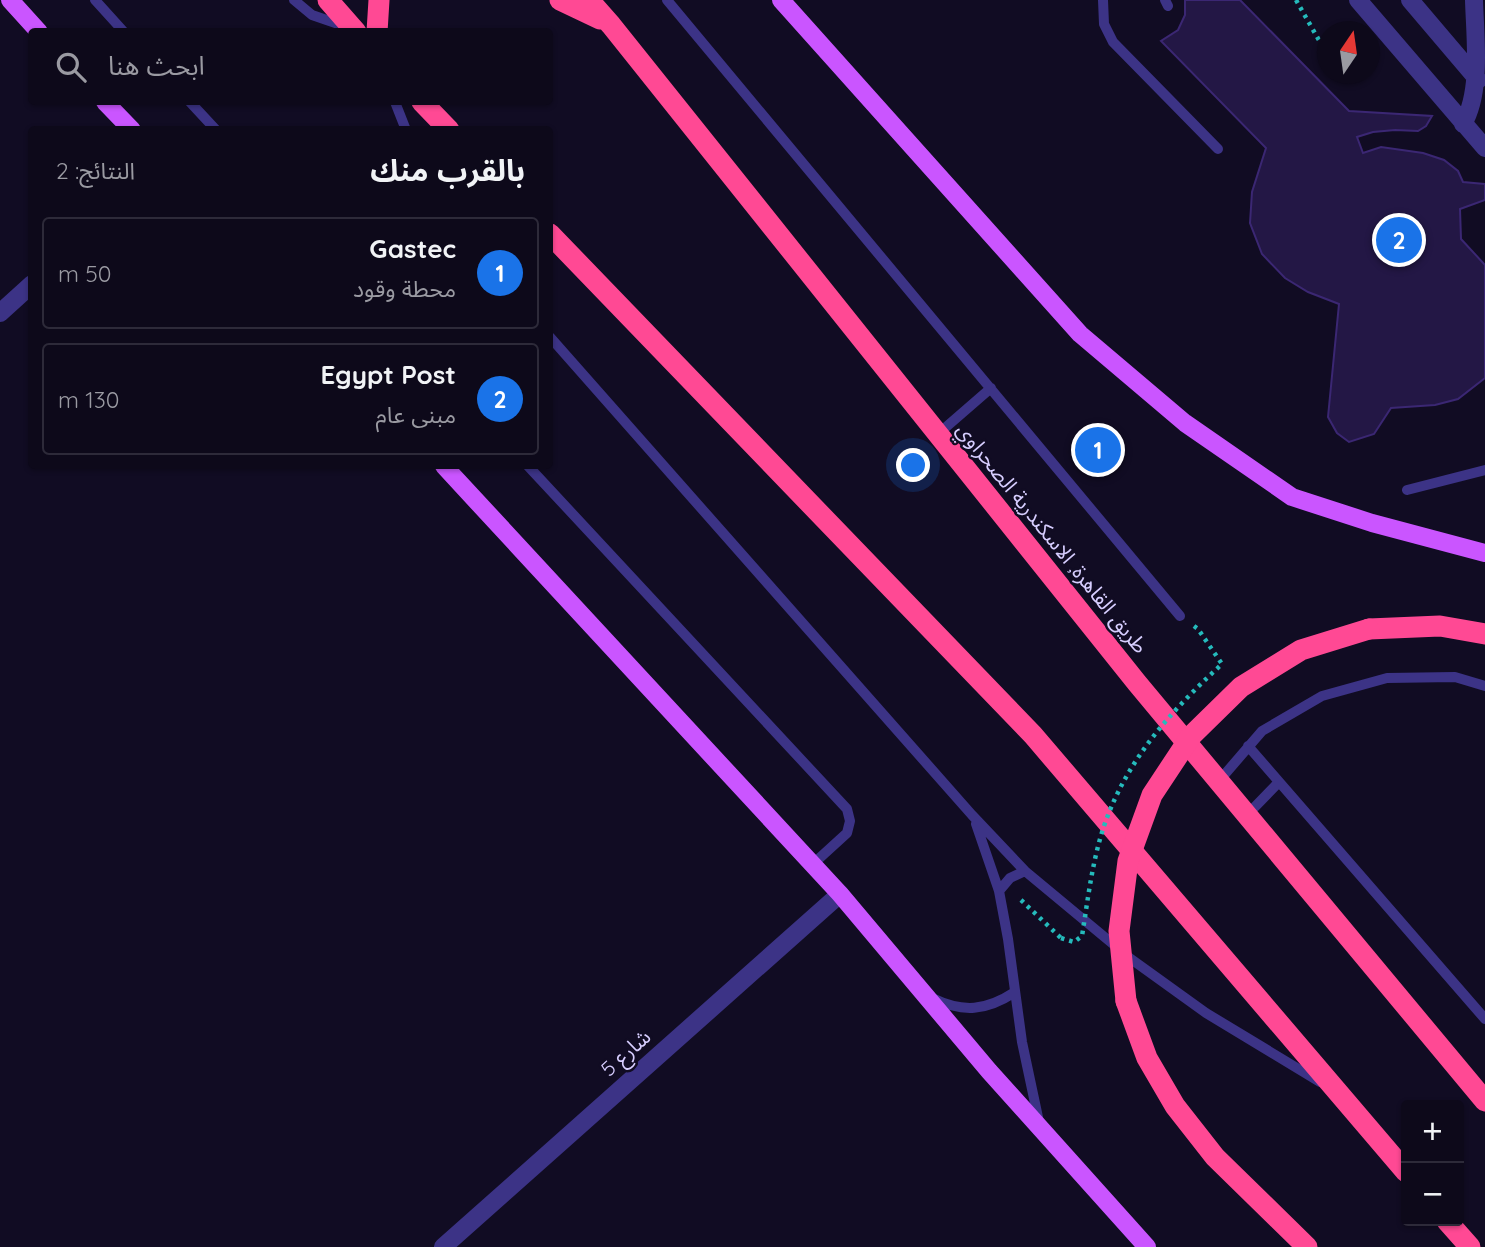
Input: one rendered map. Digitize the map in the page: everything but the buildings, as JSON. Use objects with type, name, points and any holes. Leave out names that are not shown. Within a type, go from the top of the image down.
[{"type":"highway","points":[[328,0],[352,28]]},
{"type":"highway","points":[[377,28],[379,0]]},
{"type":"highway","points":[[560,0],[611,25]]},
{"type":"highway","name":"طريق القاهرة, الاسكندرية الصحراوي","points":[[589,0],[1137,683],[1485,1101]]},
{"type":"highway","points":[[425,105],[445,126]]},
{"type":"highway","points":[[553,237],[1032,735],[1401,1166]]},
{"type":"highway","points":[[1307,1247],[1215,1157],[1175,1106],[1147,1058],[1126,1001],[1119,931],[1128,862],[1152,795],[1191,736],[1241,687],[1301,650],[1368,629],[1440,626],[1485,634]]},
{"type":"highway","points":[[1451,1226],[1469,1247]]},
{"type":"main road","points":[[10,0],[35,28]]},
{"type":"main road","points":[[781,0],[1080,334],[1185,423],[1292,497],[1372,523],[1485,553]]},
{"type":"main road","points":[[108,105],[128,126]]},
{"type":"main road","points":[[447,469],[813,864],[1041,1129],[1147,1247]]},
{"type":"street","points":[[1358,0],[1485,148]]},
{"type":"street","points":[[1410,0],[1480,83]]},
{"type":"street","points":[[1463,124],[1480,83],[1474,0]]},
{"type":"street","points":[[0,313],[28,288]]},
{"type":"street","name":"شارع 5","points":[[443,1247],[840,894]]},
{"type":"lane","points":[[95,0],[120,28]]},
{"type":"lane","points":[[294,0],[312,15],[348,28]]},
{"type":"lane","points":[[667,0],[1180,616]]},
{"type":"lane","points":[[1102,0],[1104,24],[1113,42],[1219,149]]},
{"type":"lane","points":[[193,105],[212,126]]},
{"type":"lane","points":[[396,105],[404,126]]},
{"type":"lane","points":[[553,340],[972,815],[1025,871],[1131,959],[1206,1013],[1341,1094]]},
{"type":"lane","points":[[937,434],[991,388]]},
{"type":"lane","points":[[531,469],[847,809],[850,821],[847,833],[813,864]]},
{"type":"lane","points":[[1407,490],[1485,470]]},
{"type":"lane","points":[[1219,781],[1262,731],[1322,696],[1387,678],[1455,677],[1485,686]]},
{"type":"lane","points":[[1248,746],[1485,1019]]},
{"type":"lane","points":[[1247,815],[1279,782]]},
{"type":"lane","points":[[972,815],[999,891],[1025,1063],[1041,1129]]},
{"type":"lane","points":[[999,891],[1010,878],[1025,871]]},
{"type":"lane","points":[[919,987],[930,997],[958,1008],[988,1006],[1014,992]]},
{"type":"path","points":[[1296,0],[1317,37]]},
{"type":"path","points":[[1198,629],[1222,664]]},
{"type":"path","points":[[1016,896],[1061,938]]},
{"type":"place","name":"Egypt Post","points":[[1399,240]]},
{"type":"place","name":"Gastec","points":[[1098,450]]}]
